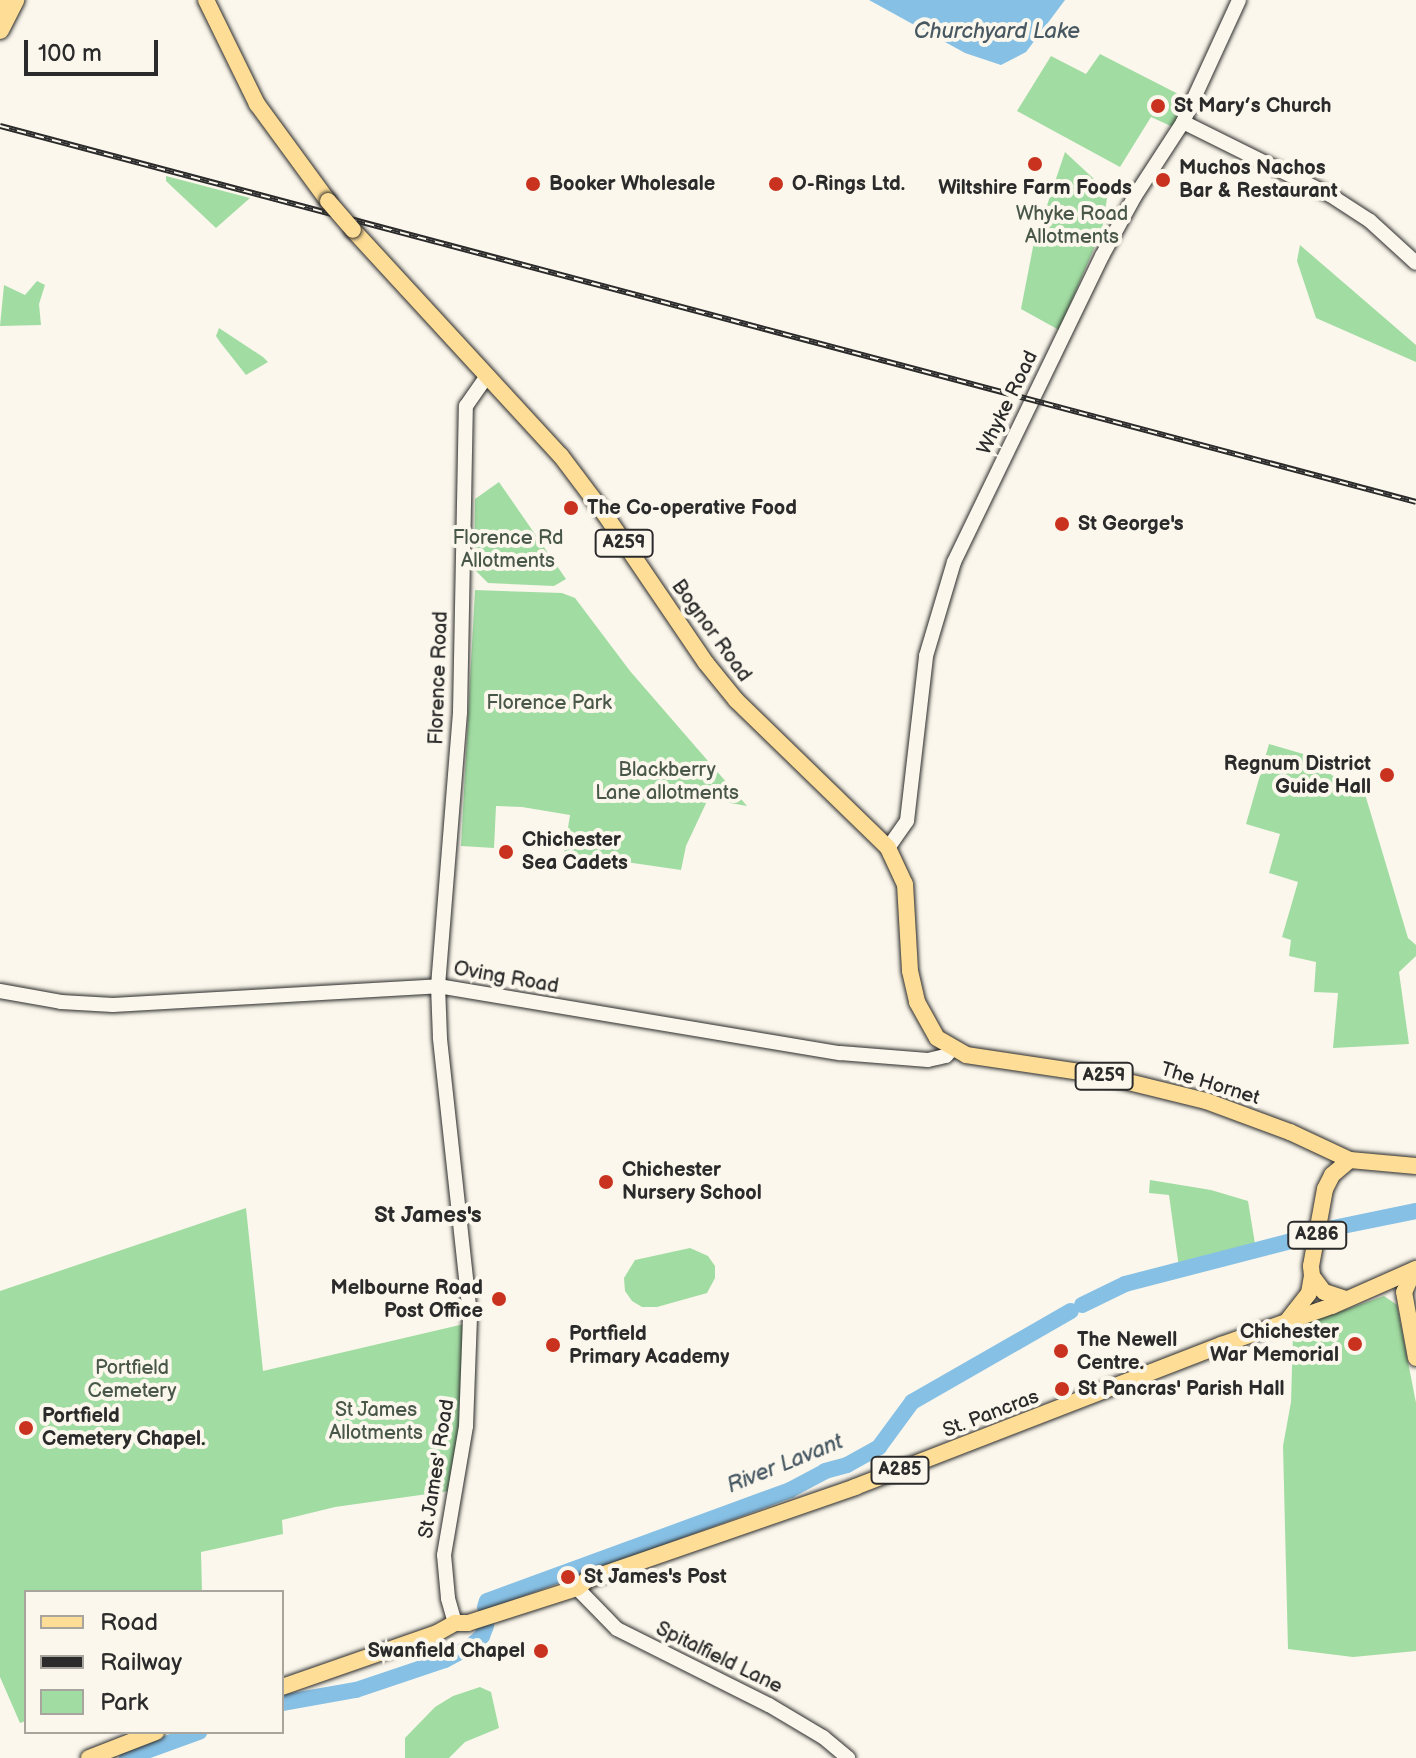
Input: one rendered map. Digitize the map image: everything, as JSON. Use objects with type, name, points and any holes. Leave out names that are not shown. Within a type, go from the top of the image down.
[{"type":"highway","points":[[0,30],[15,0]]},
{"type":"main road","name":"Bognor Road","points":[[206,0],[257,104],[328,201],[561,456],[604,513],[706,663],[736,700],[888,848],[905,884],[910,971],[917,1002],[927,1025],[952,1049]]},
{"type":"main road","name":"Whyke Road","points":[[888,848],[907,821],[926,656],[951,571],[1117,226],[1183,122],[1239,0]]},
{"type":"main road","points":[[1183,122],[1330,195],[1370,221],[1416,263]]},
{"type":"main road","name":"Florence Road","points":[[438,986],[460,712],[466,406],[486,377]]},
{"type":"main road","name":"Oving Road","points":[[0,991],[58,1002],[113,1005],[438,986],[840,1053],[928,1060],[946,1056],[952,1049]]},
{"type":"main road","name":"St James' Road","points":[[438,986],[440,1038],[470,1315],[466,1426],[444,1555],[448,1598],[455,1623]]},
{"type":"main road","name":"The Hornet","points":[[952,1049],[998,1062],[1100,1075],[1170,1091],[1241,1113],[1350,1160],[1416,1166]]},
{"type":"main road","points":[[1308,1140],[1319,1155],[1325,1189]]},
{"type":"main road","points":[[1325,1189],[1332,1175],[1350,1160]]},
{"type":"main road","name":"A286","points":[[1325,1189],[1312,1276],[1324,1292],[1346,1299]]},
{"type":"main road","points":[[1415,1270],[1404,1287],[1405,1310],[1416,1358]]},
{"type":"main road","name":"St. Pancras","points":[[577,1588],[587,1580],[855,1487],[1372,1290],[1415,1270]]},
{"type":"main road","points":[[1284,1324],[1306,1298],[1312,1276]]},
{"type":"main road","points":[[1372,1290],[1393,1294],[1405,1310]]},
{"type":"main road","name":"A285","points":[[284,1686],[437,1633],[455,1623],[478,1620],[577,1588]]},
{"type":"main road","name":"Spitalfield Lane","points":[[577,1588],[617,1629],[769,1705],[823,1737],[848,1758]]},
{"type":"main road","points":[[89,1758],[151,1734]]},
{"type":"green space","points":[[1100,54],[1186,98],[1173,127],[1151,117],[1120,167],[1017,111],[1051,56],[1086,74]]},
{"type":"green space","name":"Whyke Road Allotments","points":[[1065,152],[1108,192],[1102,230],[1059,330],[1021,309],[1033,247]]},
{"type":"green space","points":[[166,176],[250,198],[216,228],[166,181]]},
{"type":"green space","points":[[1300,245],[1416,345],[1416,362],[1316,318],[1297,261]]},
{"type":"green space","points":[[37,281],[45,285],[39,304],[41,325],[0,326],[4,285],[25,295]]},
{"type":"green space","points":[[219,328],[268,362],[246,375],[216,336]]},
{"type":"green space","name":"Florence Rd Allotments","points":[[499,482],[566,579],[554,586],[488,583],[474,569],[475,499]]},
{"type":"green space","name":"Florence Park","points":[[475,590],[562,593],[575,598],[630,671],[747,806],[708,799],[686,846],[681,870],[564,853],[570,815],[522,807],[496,806],[494,848],[461,846]]},
{"type":"green space","points":[[1269,744],[1334,763],[1331,775],[1362,784],[1408,938],[1416,945],[1416,956],[1399,972],[1409,1044],[1333,1048],[1338,993],[1314,992],[1316,962],[1289,956],[1291,940],[1282,937],[1298,882],[1269,873],[1280,834],[1246,824]]},
{"type":"green space","points":[[1150,1180],[1211,1190],[1248,1201],[1256,1250],[1179,1268],[1169,1195],[1149,1193]]},
{"type":"green space","name":"Portfield Cemetery","points":[[246,1208],[263,1371],[464,1324],[460,1425],[449,1491],[335,1507],[282,1520],[283,1534],[201,1552],[202,1590],[24,1590],[24,1722],[20,1723],[0,1677],[0,1291]]},
{"type":"green space","points":[[690,1248],[708,1256],[715,1266],[715,1278],[707,1293],[657,1307],[642,1307],[632,1301],[625,1291],[624,1278],[635,1260]]},
{"type":"green space","points":[[1384,1296],[1397,1305],[1416,1403],[1416,1651],[1353,1657],[1288,1649],[1283,1446],[1291,1402],[1293,1334],[1299,1326]]},
{"type":"green space","points":[[480,1687],[491,1692],[499,1728],[465,1742],[449,1758],[405,1758],[405,1738],[435,1707],[453,1696]]},
{"type":"water","name":"Churchyard Lake","points":[[869,0],[1065,0],[1026,52],[1001,65],[965,53]]},
{"type":"waterway","name":"River Lavant","points":[[1333,1228],[1416,1211]]},
{"type":"waterway","name":"River Lavant","points":[[1082,1305],[1125,1284],[1310,1236]]},
{"type":"waterway","name":"River Lavant","points":[[485,1607],[487,1601],[790,1490],[825,1471],[847,1465],[879,1447],[912,1402],[1071,1311]]},
{"type":"waterway","name":"River Lavant","points":[[284,1703],[356,1690],[445,1660],[471,1646],[482,1636],[486,1626]]},
{"type":"waterway","name":"River Lavant","points":[[127,1758],[193,1734]]},
{"type":"railway","points":[[0,126],[1416,502]]},
{"type":"place","name":"St Mary’s Church","points":[[1158,106]]},
{"type":"place","name":"Wiltshire Farm Foods","points":[[1035,164]]},
{"type":"place","name":"Muchos Nachos Bar & Restaurant","points":[[1163,180]]},
{"type":"place","name":"Booker Wholesale","points":[[533,184]]},
{"type":"place","name":"O-Rings Ltd.","points":[[776,184]]},
{"type":"place","name":"The Co-operative Food","points":[[571,508]]},
{"type":"place","name":"St George's","points":[[1062,524]]},
{"type":"place","name":"Regnum District Guide Hall","points":[[1387,775]]},
{"type":"place","name":"Chichester Sea Cadets","points":[[506,852]]},
{"type":"place","name":"Chichester Nursery School","points":[[606,1182]]},
{"type":"place","name":"Melbourne Road Post Office","points":[[499,1299]]},
{"type":"place","name":"Chichester War Memorial","points":[[1355,1344]]},
{"type":"place","name":"Portfield Primary Academy","points":[[553,1345]]},
{"type":"place","name":"The Newell Centre.","points":[[1061,1351]]},
{"type":"place","name":"St Pancras' Parish Hall","points":[[1062,1389]]},
{"type":"place","name":"Portfield Cemetery Chapel.","points":[[26,1428]]},
{"type":"place","name":"St James's Post","points":[[568,1577]]},
{"type":"place","name":"Swanfield Chapel","points":[[541,1651]]},
{"type":"district","name":"St James's","points":[[428,1216]]},
{"type":"park label","name":"Blackberry Lane allotments","points":[[667,782]]},
{"type":"park label","name":"St James Allotments","points":[[376,1422]]}]
